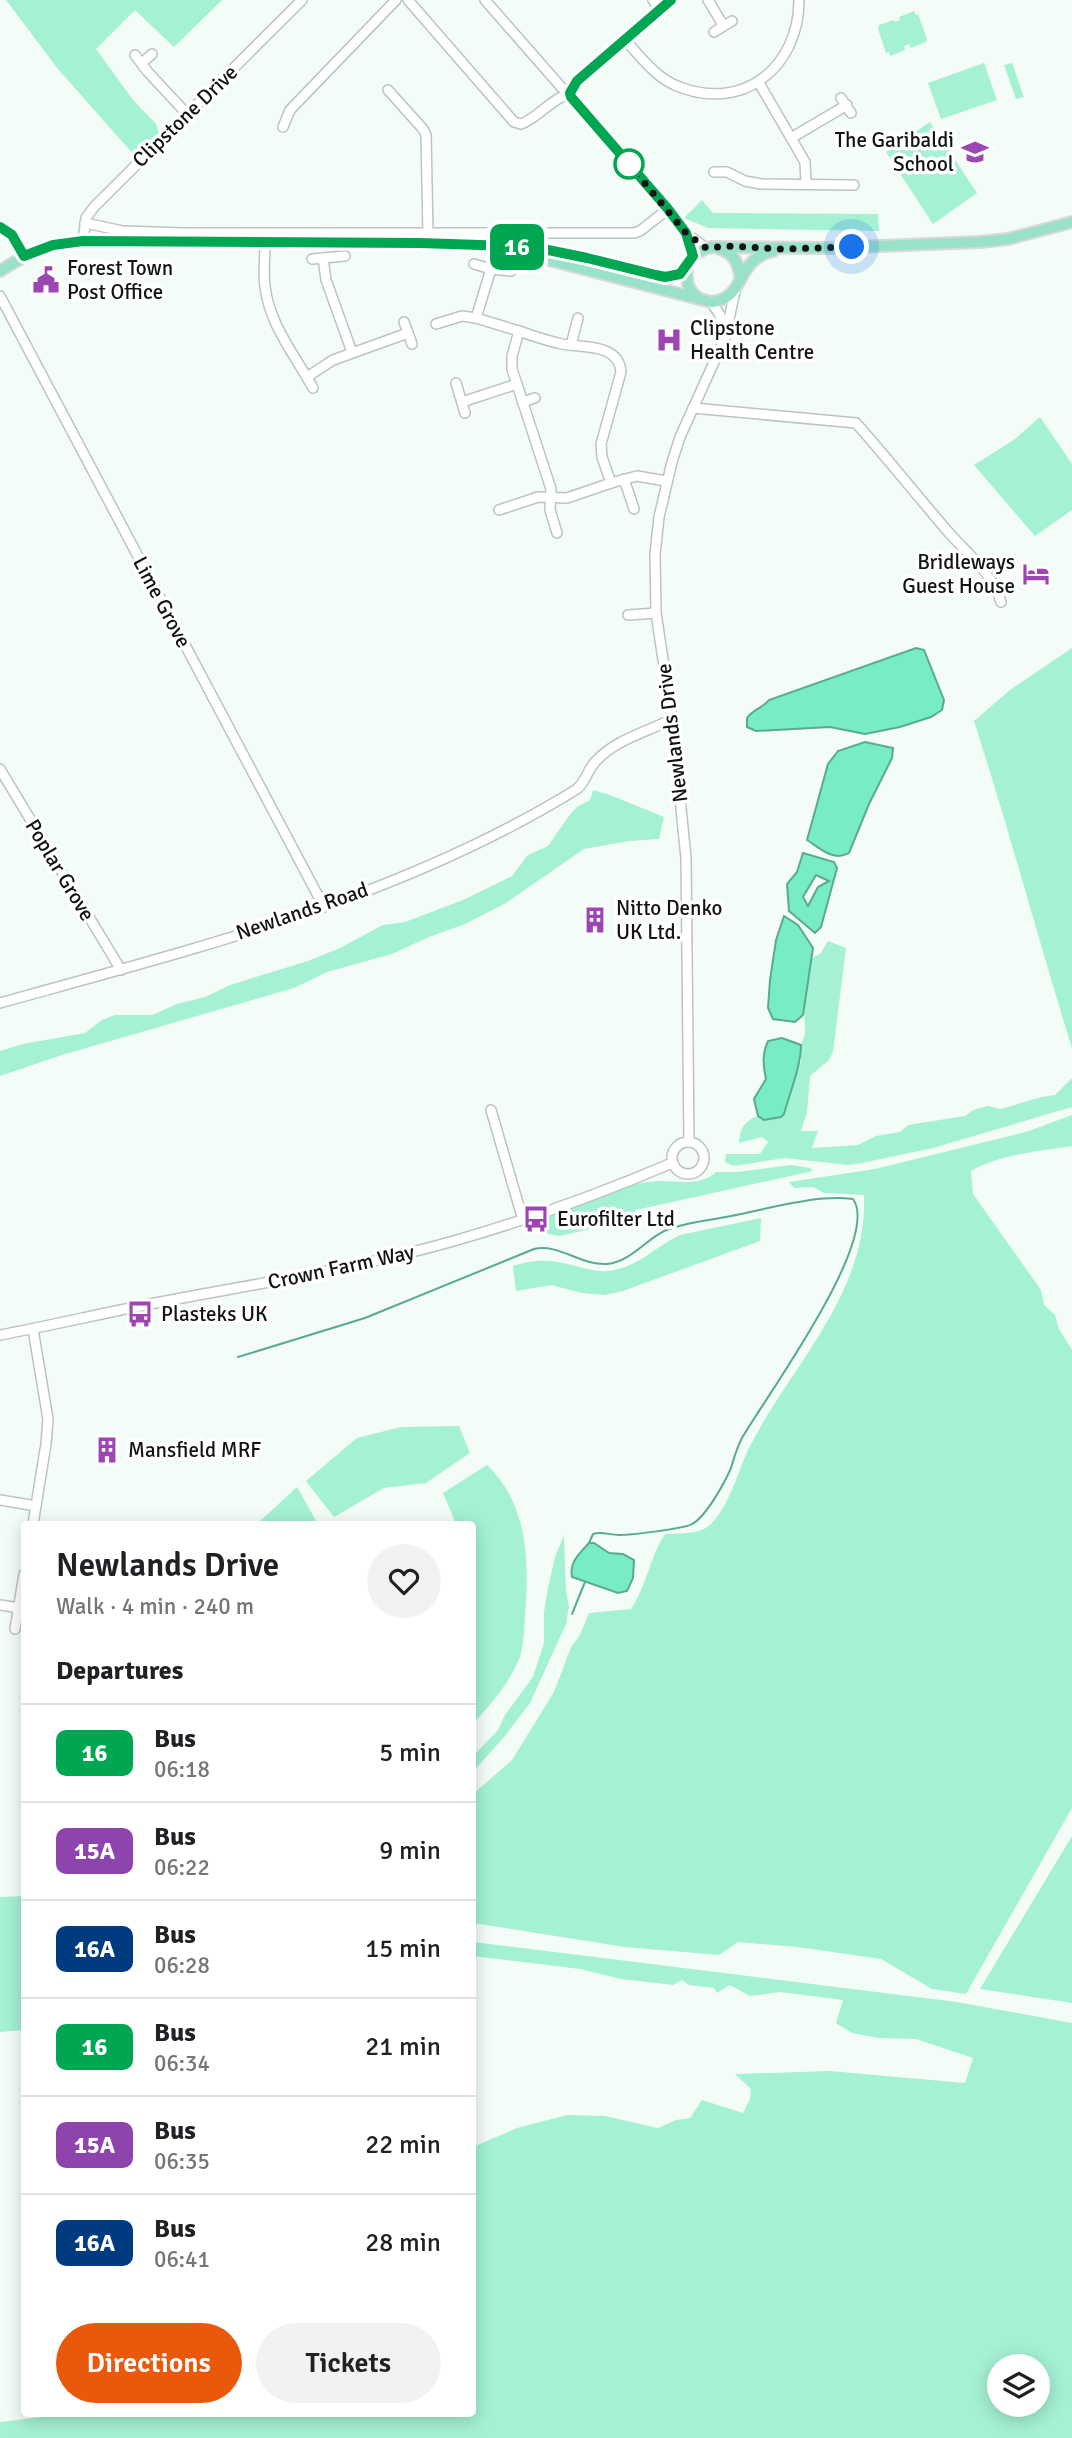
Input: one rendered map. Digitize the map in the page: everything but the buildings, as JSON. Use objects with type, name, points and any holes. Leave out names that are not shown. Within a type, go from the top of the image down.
[{"type":"main road","points":[[0,271],[24,256],[53,245],[83,241],[543,249],[665,277],[680,274],[690,262],[709,248],[781,249],[980,242],[1008,239],[1072,222]]},
{"type":"main road","points":[[482,246],[576,266],[709,302],[726,299],[735,291],[740,276],[755,258],[781,249]]},
{"type":"main road","points":[[709,248],[727,251],[734,257],[740,276]]},
{"type":"main road","points":[[690,262],[686,279],[688,287],[697,297],[709,302]]},
{"type":"street","name":"Clipstone Drive","points":[[85,223],[94,207],[302,0]]},
{"type":"street","points":[[283,127],[290,110],[396,0]]},
{"type":"street","points":[[408,0],[514,122],[520,124],[546,105],[570,93],[577,81],[671,0]]},
{"type":"street","points":[[485,0],[562,88],[570,93],[686,233],[709,248]]},
{"type":"street","points":[[653,0],[660,9]]},
{"type":"street","points":[[708,0],[727,23],[714,32]]},
{"type":"street","points":[[625,40],[663,79],[692,91],[725,92],[759,83],[783,60],[796,31],[799,0]]},
{"type":"street","points":[[142,63],[152,54]]},
{"type":"street","points":[[135,55],[187,114]]},
{"type":"street","points":[[759,83],[805,162],[806,184]]},
{"type":"street","points":[[388,90],[426,135],[428,233]]},
{"type":"street","points":[[791,138],[846,105]]},
{"type":"street","points":[[714,172],[727,172],[751,183],[854,185]]},
{"type":"street","points":[[83,241],[85,223],[123,231],[634,233],[668,209]]},
{"type":"street","points":[[0,227],[12,235],[24,256]]},
{"type":"street","points":[[686,233],[690,262]]},
{"type":"street","points":[[265,243],[268,302],[278,331],[313,388]]},
{"type":"street","points":[[312,259],[345,256]]},
{"type":"street","points":[[323,258],[326,280],[352,352]]},
{"type":"street","points":[[474,264],[511,271]]},
{"type":"street","points":[[476,318],[491,269]]},
{"type":"street","name":"Newlands Drive","points":[[689,1142],[685,858],[672,719],[656,612],[656,540],[666,481],[678,444],[725,338],[735,291]]},
{"type":"street","name":"Lime Grove","points":[[0,296],[324,907]]},
{"type":"street","points":[[709,302],[720,316],[725,338]]},
{"type":"street","points":[[436,324],[462,316],[476,318],[571,345],[583,345],[610,353],[620,365],[620,376],[601,443],[602,457],[611,483]]},
{"type":"street","points":[[571,345],[578,318]]},
{"type":"street","points":[[404,323],[412,344]]},
{"type":"street","points":[[519,331],[512,360],[522,402],[551,489],[550,510],[557,533]]},
{"type":"street","points":[[307,377],[333,360],[408,333]]},
{"type":"street","points":[[456,383],[465,413]]},
{"type":"street","points":[[462,402],[517,384]]},
{"type":"street","points":[[522,402],[535,398]]},
{"type":"street","points":[[693,408],[856,423],[981,568],[997,589],[1001,602]]},
{"type":"street","points":[[499,510],[538,497],[567,498],[624,479],[642,476],[666,481]]},
{"type":"street","points":[[624,479],[634,509]]},
{"type":"street","points":[[628,615],[656,612]]},
{"type":"street","name":"Newlands Road","points":[[0,1003],[121,970],[324,907],[496,836],[577,789],[587,778],[594,763],[620,741],[672,719]]},
{"type":"street","name":"Poplar Grove","points":[[0,769],[121,970]]},
{"type":"street","points":[[491,1110],[523,1220]]},
{"type":"street","points":[[689,1142],[697,1144],[704,1153],[704,1163],[695,1173],[684,1174],[672,1163],[672,1155],[676,1146],[689,1142]]},
{"type":"street","name":"Crown Farm Way","points":[[0,1335],[349,1267],[457,1240],[523,1220],[672,1163]]},
{"type":"street","points":[[33,1329],[48,1419],[47,1444],[34,1521]]},
{"type":"street","points":[[0,1500],[36,1506]]},
{"type":"street","points":[[15,1629],[21,1594]]},
{"type":"street","points":[[0,1605],[19,1608]]},
{"type":"shaded area","points":[[6,0],[222,0],[174,47],[135,10],[96,49],[133,100],[156,124],[159,133],[135,156],[58,69]]},
{"type":"shaded area","points":[[914,11],[918,14],[926,42],[911,48],[909,44],[904,46],[905,50],[890,56],[889,52],[886,53],[879,25],[900,20],[899,17]]},
{"type":"shaded area","points":[[984,63],[997,100],[941,119],[928,83]]},
{"type":"shaded area","points":[[1012,63],[1024,97],[1016,99],[1004,65]]},
{"type":"shaded area","points":[[930,122],[977,193],[933,224],[886,152]]},
{"type":"shaded area","points":[[702,200],[713,213],[878,214],[879,231],[708,228],[684,218]]},
{"type":"shaded area","points":[[1040,417],[1072,464],[1072,510],[1035,536],[974,465],[1015,439]]},
{"type":"shaded area","points":[[916,648],[924,650],[944,700],[942,710],[931,717],[865,734],[830,727],[756,731],[747,727],[749,715],[769,700]]},
{"type":"shaded area","points":[[1072,648],[1072,1048],[974,721],[1010,690]]},
{"type":"shaded area","points":[[865,742],[893,748],[892,758],[849,853],[832,855],[807,840],[828,764],[838,751]]},
{"type":"shaded area","points":[[593,790],[664,817],[659,839],[584,849],[506,903],[465,924],[392,954],[327,972],[294,988],[62,1055],[0,1076],[0,1051],[85,1033],[102,1020],[115,1015],[152,1015],[177,1004],[205,997],[230,985],[308,961],[340,948],[383,925],[405,922],[463,900],[512,876],[528,855],[548,846],[577,807],[590,800]]},
{"type":"shaded area","points":[[803,853],[834,862],[837,868],[821,927],[815,933],[789,911],[787,884],[797,872]],"holes":[[[816,875],[829,881],[818,887],[808,906],[803,897]]]},
{"type":"shaded area","points":[[784,916],[798,925],[813,948],[803,1015],[795,1022],[773,1019],[768,1008],[776,940]]},
{"type":"shaded area","points":[[828,941],[846,948],[833,1052],[829,1060],[810,1076],[807,1112],[801,1131],[818,1131],[812,1148],[858,1145],[876,1136],[900,1132],[908,1125],[965,1116],[973,1110],[988,1106],[1001,1109],[1055,1095],[1072,1078],[1072,1107],[933,1148],[862,1163],[848,1165],[785,1158],[734,1166],[725,1162],[726,1154],[760,1154],[768,1142],[762,1137],[739,1143],[742,1130],[749,1120],[758,1116],[764,1120],[784,1113],[795,1073],[801,1062],[801,1045],[805,1034],[804,997],[811,959],[821,953]]},
{"type":"shaded area","points":[[782,1038],[801,1045],[799,1062],[784,1114],[764,1120],[758,1116],[754,1099],[766,1079],[764,1060],[768,1041]]},
{"type":"shaded area","points":[[1072,1115],[1072,1146],[1007,1157],[971,1171],[973,1194],[1041,1290],[1044,1305],[1055,1315],[1059,1329],[1072,1350],[1072,1808],[966,1994],[932,1989],[881,1959],[798,1947],[738,1942],[719,1955],[625,1947],[476,1923],[476,1791],[512,1760],[554,1692],[571,1647],[580,1635],[589,1613],[631,1609],[665,1534],[701,1530],[718,1516],[729,1497],[749,1448],[824,1328],[854,1265],[862,1231],[864,1195],[824,1193],[813,1187],[794,1188],[789,1182],[875,1169],[1026,1132]]},
{"type":"shaded area","points":[[791,1165],[810,1168],[813,1171],[636,1210],[625,1221],[560,1236],[543,1233],[542,1222],[546,1217],[636,1184],[658,1181],[693,1182],[716,1172]]},
{"type":"shaded area","points":[[761,1218],[760,1241],[623,1291],[605,1295],[582,1293],[551,1285],[516,1291],[513,1266],[544,1261],[608,1271],[628,1266],[680,1235]]},
{"type":"shaded area","points":[[459,1426],[470,1453],[426,1483],[384,1488],[334,1517],[306,1481],[357,1438],[401,1427]]},
{"type":"shaded area","points":[[487,1465],[501,1481],[519,1516],[526,1555],[523,1641],[519,1659],[503,1688],[476,1720],[476,1521],[455,1521],[443,1493]]},
{"type":"shaded area","points":[[297,1487],[316,1521],[260,1521]]},
{"type":"shaded area","points":[[564,1535],[569,1606],[566,1624],[530,1703],[476,1769],[476,1753],[498,1730],[505,1715],[533,1677],[544,1643],[544,1612],[555,1557]]},
{"type":"shaded area","points":[[589,1543],[594,1543],[609,1553],[623,1554],[634,1560],[633,1578],[627,1591],[618,1593],[572,1577],[574,1562]]},
{"type":"shaded area","points":[[1072,1836],[1072,2003],[980,1989]]},
{"type":"shaded area","points":[[21,1896],[21,2030],[0,2032],[0,1897]]},
{"type":"shaded area","points":[[476,1942],[957,2002],[1072,2023],[1072,2438],[0,2438],[0,2422],[41,2417],[476,2417],[476,2146],[517,2128],[567,2115],[605,2116],[658,2128],[676,2120],[690,2118],[702,2100],[743,2113],[750,2099],[751,2089],[735,2074],[830,2071],[965,2083],[973,2058],[916,2039],[879,2038],[852,2033],[836,2023],[843,2000],[780,1992],[750,1996],[730,1985],[717,1993],[714,1988],[689,1985],[682,1980],[673,1985],[621,1979],[580,1969],[476,1956]]},
{"type":"waterway","points":[[238,1357],[365,1318],[534,1249],[552,1249],[588,1262],[607,1264],[625,1258],[663,1231],[679,1226],[808,1200],[853,1199],[858,1219],[851,1248],[837,1282],[742,1438],[731,1468],[709,1507],[687,1526],[625,1535],[596,1533],[589,1543]]},
{"type":"waterway","points":[[572,1614],[585,1582]]},
{"type":"bus line","name":"16","points":[[0,227],[12,235],[24,256],[53,245],[83,241],[420,243],[543,249],[665,277],[680,274],[693,256],[686,233],[570,93],[577,81],[671,0]]},
{"type":"place","name":"The Garibaldi School","points":[[975,152]]},
{"type":"place","name":"Forest Town Post Office","points":[[46,280]]},
{"type":"place","name":"Clipstone Health Centre","points":[[669,340]]},
{"type":"place","name":"Bridleways Guest House","points":[[1036,574]]},
{"type":"place","name":"Nitto Denko UK Ltd.","points":[[595,920]]},
{"type":"place","name":"Eurofilter Ltd","points":[[536,1219]]},
{"type":"place","name":"Plasteks UK","points":[[140,1314]]},
{"type":"place","name":"Mansfield MRF","points":[[107,1450]]},
{"type":"route","points":[[629,164],[686,233],[706,248],[852,247]]}]
